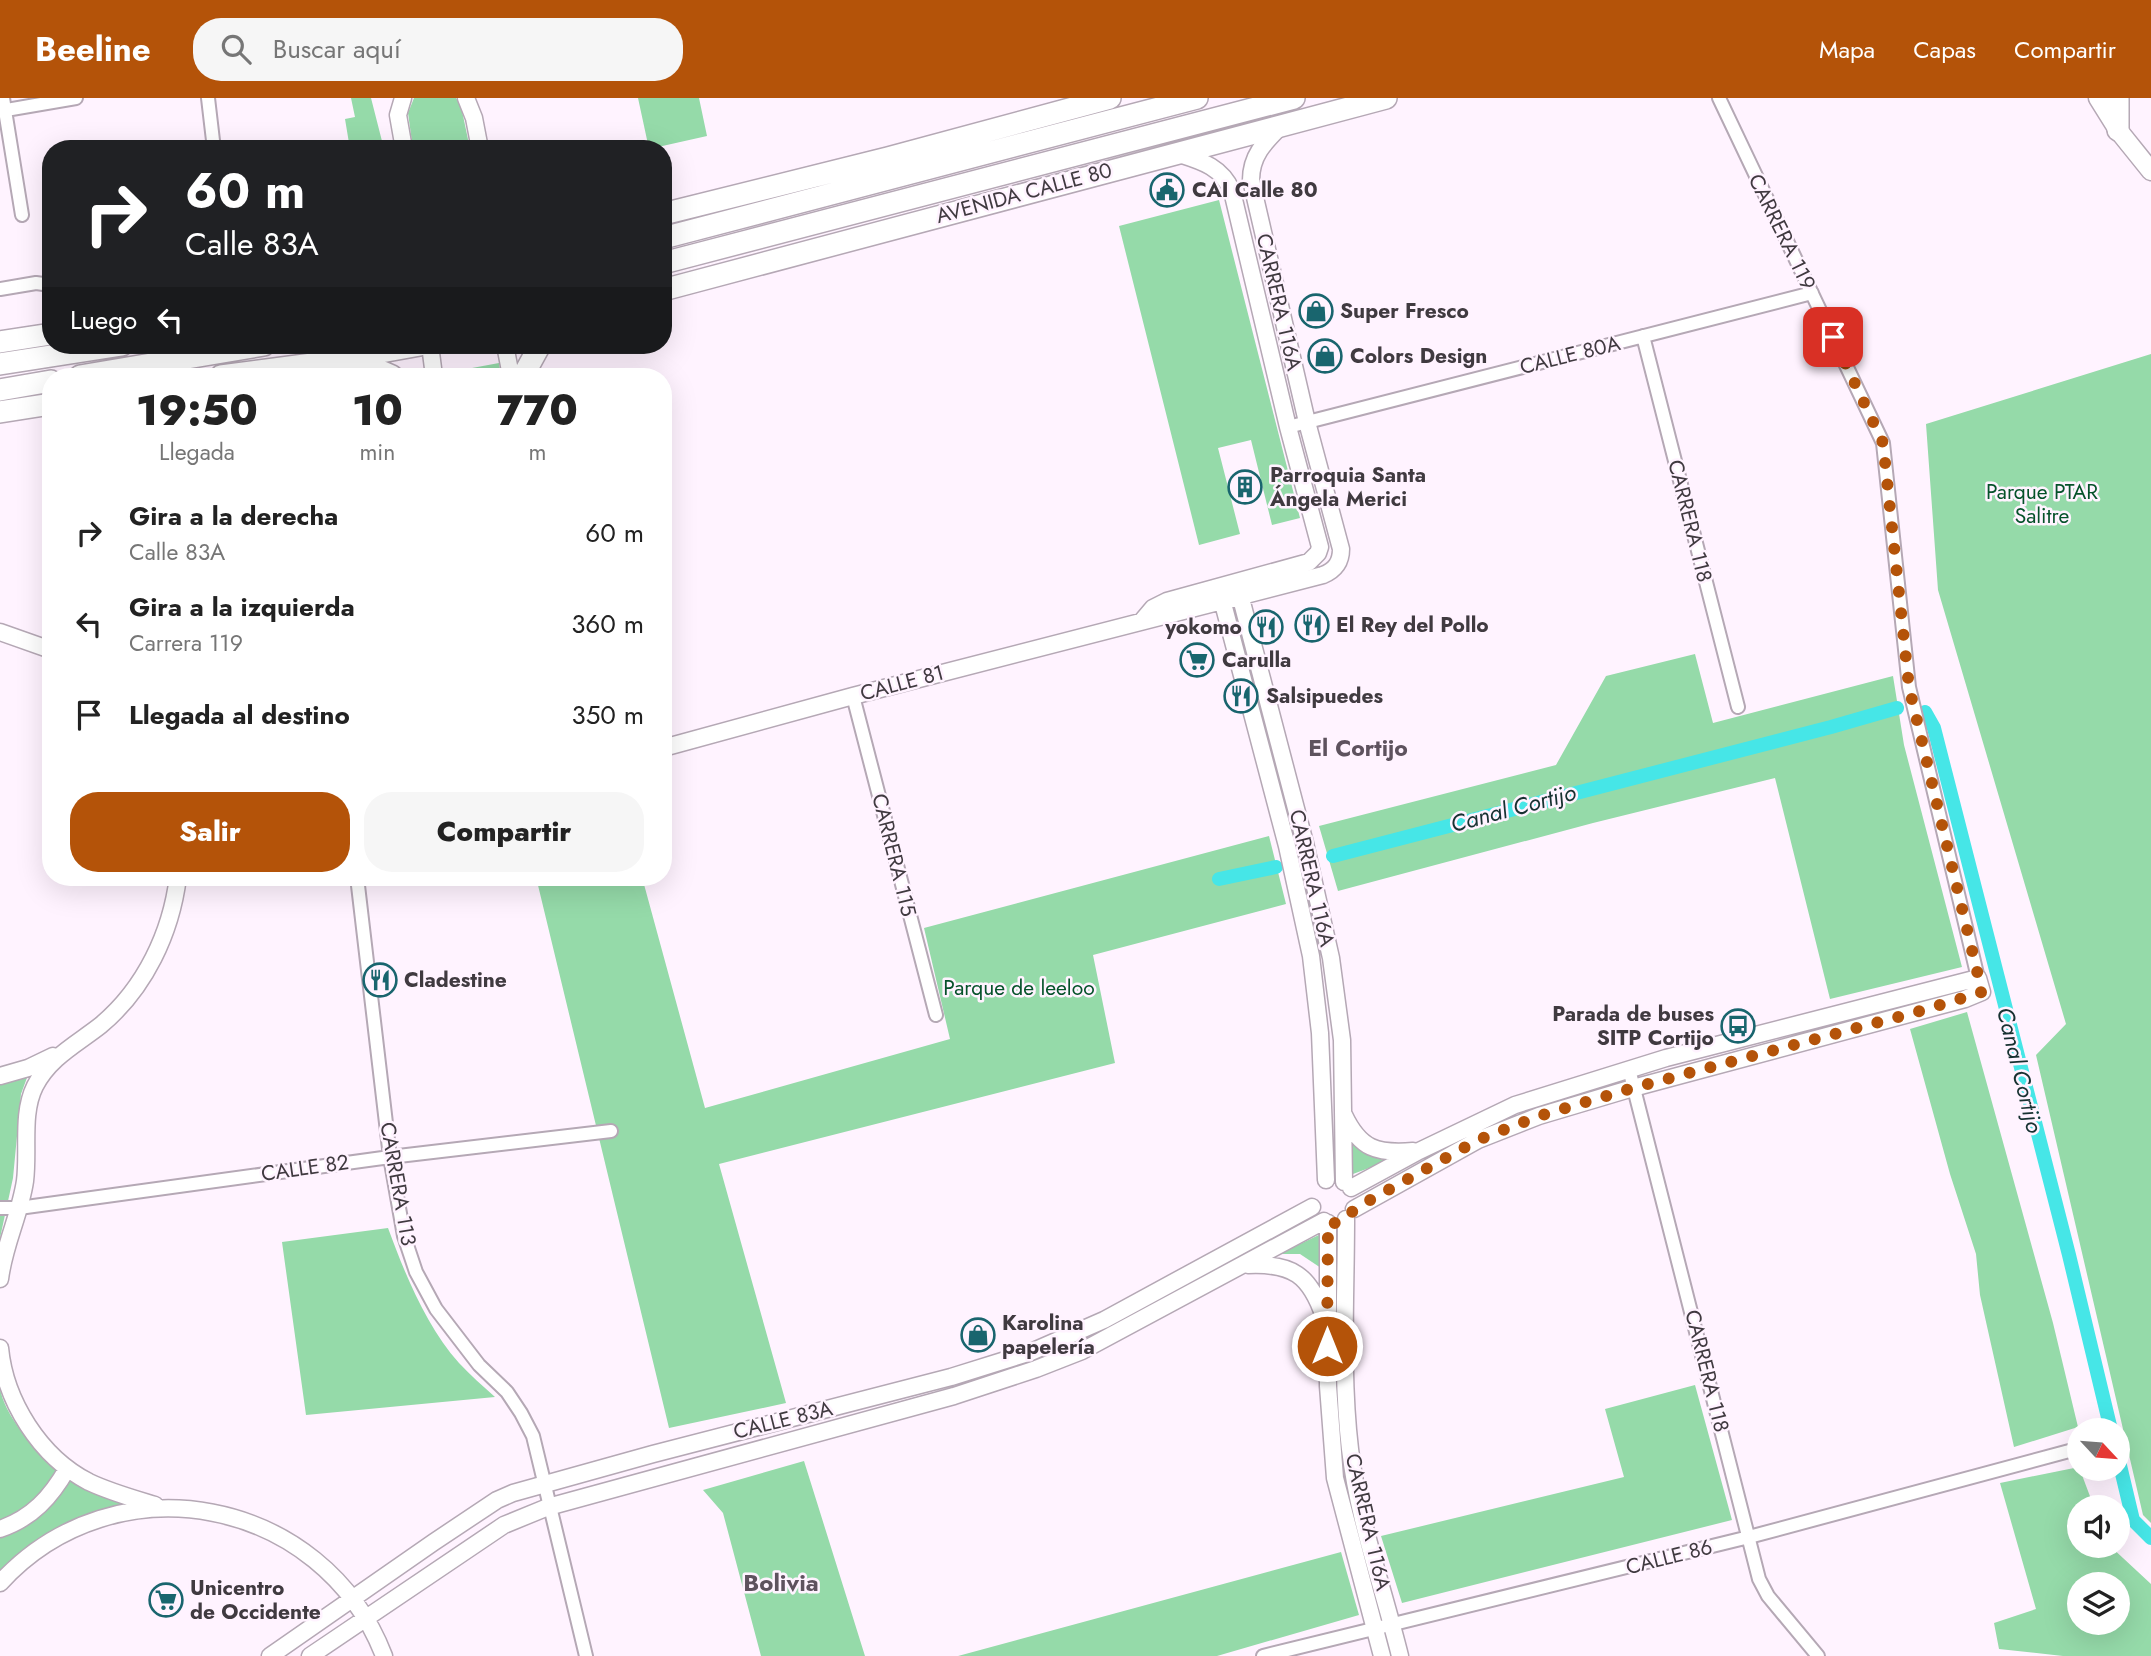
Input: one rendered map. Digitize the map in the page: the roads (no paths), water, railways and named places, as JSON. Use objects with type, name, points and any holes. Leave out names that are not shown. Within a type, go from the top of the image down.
[{"type":"highway","points":[[672,212],[888,158],[1110,98]]},
{"type":"highway","points":[[672,236],[1197,98]]},
{"type":"highway","name":"AVENIDA CALLE 80","points":[[672,261],[1294,98]]},
{"type":"highway","name":"AVENIDA CALLE 80","points":[[672,287],[1386,98]]},
{"type":"highway","points":[[2118,98],[2118,130]]},
{"type":"highway","points":[[0,342],[42,335]]},
{"type":"highway","points":[[0,364],[64,354]]},
{"type":"highway","points":[[127,368],[211,354]]},
{"type":"highway","points":[[282,368],[370,354]]},
{"type":"highway","points":[[320,363],[358,364],[369,368]]},
{"type":"highway","points":[[0,390],[42,383]]},
{"type":"highway","points":[[0,412],[42,405]]},
{"type":"main road","points":[[2098,98],[2118,130],[2151,171]]},
{"type":"street","points":[[22,215],[2,107],[76,98]]},
{"type":"street","points":[[208,98],[213,140]]},
{"type":"street","points":[[388,98],[399,123],[402,140]]},
{"type":"street","points":[[399,123],[403,98]]},
{"type":"street","points":[[466,98],[478,140]]},
{"type":"street","name":"CARRERA 119","points":[[1719,98],[1883,443],[1909,687],[1978,978]]},
{"type":"street","name":"CARRERA 116A","points":[[1283,124],[1259,150],[1251,168],[1251,180],[1307,422],[1341,549],[1339,563],[1334,569]]},
{"type":"street","name":"CARRERA 116A","points":[[1175,152],[1215,167],[1227,180],[1232,191],[1288,427],[1319,538],[1318,553]]},
{"type":"street","points":[[0,289],[42,284]]},
{"type":"street","name":"CALLE 80A","points":[[1288,427],[1812,293]]},
{"type":"street","name":"CARRERA 118","points":[[1643,336],[1738,707]]},
{"type":"street","name":"CALLE 81","points":[[1238,589],[1310,562],[1318,553]]},
{"type":"street","name":"CALLE 81","points":[[672,745],[853,695],[1142,621],[1159,604],[1322,575],[1334,569]]},
{"type":"street","name":"CARRERA 116A","points":[[1238,589],[1305,843],[1331,958],[1341,1028],[1347,1185]]},
{"type":"street","name":"CARRERA 116A","points":[[1221,593],[1287,846],[1311,956],[1320,1032],[1326,1180]]},
{"type":"street","points":[[0,632],[42,647]]},
{"type":"street","name":"CARRERA 115","points":[[853,695],[936,1015]]},
{"type":"street","points":[[0,1076],[28,1068],[61,1052],[103,1023],[145,972],[167,926],[176,886]]},
{"type":"street","name":"CARRERA 113","points":[[358,886],[390,1157],[404,1236],[416,1272],[436,1309],[479,1365],[507,1392],[533,1436],[586,1656]]},
{"type":"street","points":[[1347,1185],[1515,1105],[1629,1069],[1978,978],[1982,992],[1965,999],[1633,1088],[1539,1116],[1489,1135],[1350,1214],[1334,1223],[1326,1222],[1314,1213],[1312,1196],[1317,1186],[1326,1180],[1338,1180],[1347,1185],[1354,1194],[1350,1214]]},
{"type":"street","points":[[0,1279],[2,1258],[19,1208],[24,1182],[29,1105],[45,1070],[61,1052]]},
{"type":"street","name":"CARRERA 118","points":[[1629,1069],[1759,1579],[1768,1597],[1818,1656]]},
{"type":"street","points":[[1343,1113],[1355,1134],[1374,1149],[1388,1153],[1419,1151]]},
{"type":"street","name":"CALLE 82","points":[[0,1208],[19,1208],[86,1197],[611,1130]]},
{"type":"street","name":"CALLE 83A","points":[[278,1654],[352,1598],[497,1500],[543,1483],[951,1377],[1031,1352],[1104,1320],[1312,1207]]},
{"type":"street","name":"CARRERA 116A","points":[[1350,1214],[1346,1396],[1349,1447],[1366,1532],[1401,1656]]},
{"type":"street","name":"CARRERA 116A","points":[[1326,1222],[1328,1386],[1335,1478],[1382,1656]]},
{"type":"street","name":"CALLE 83A","points":[[310,1656],[504,1525],[548,1507],[954,1396],[1036,1370],[1082,1351],[1326,1222]]},
{"type":"street","points":[[1241,1266],[1280,1266],[1292,1271],[1309,1283],[1327,1326]]},
{"type":"street","points":[[1104,1320],[1111,1335]]},
{"type":"street","points":[[0,1348],[2,1364],[15,1403],[39,1442],[67,1469],[113,1492],[164,1507]]},
{"type":"street","points":[[1031,1352],[1036,1370]]},
{"type":"street","name":"CALLE 86","points":[[1263,1656],[1749,1537],[2067,1452]]},
{"type":"street","points":[[0,1529],[29,1515],[45,1502],[67,1469]]},
{"type":"street","points":[[0,1583],[14,1568],[48,1542],[84,1523],[123,1512],[164,1507],[207,1510],[249,1521],[288,1540],[323,1566],[352,1598],[384,1656]]},
{"type":"waterway","name":"Canal Cortijo","points":[[1333,856],[1897,708]]},
{"type":"waterway","name":"Canal Cortijo","points":[[1925,712],[1934,728],[2108,1418]]},
{"type":"waterway","name":"Canal Cortijo","points":[[1219,879],[1276,867]]},
{"type":"waterway","name":"Canal Cortijo","points":[[2124,1481],[2133,1520],[2151,1538]]},
{"type":"place","name":"CAI Calle 80","points":[[1167,190]]},
{"type":"place","name":"Super Fresco","points":[[1316,311]]},
{"type":"place","name":"Colors Design","points":[[1325,356]]},
{"type":"place","name":"Parroquia Santa Ángela Merici","points":[[1245,487]]},
{"type":"place","name":"El Rey del Pollo","points":[[1312,625]]},
{"type":"place","name":"yokomo","points":[[1266,627]]},
{"type":"place","name":"Carulla","points":[[1197,660]]},
{"type":"place","name":"Salsipuedes","points":[[1241,696]]},
{"type":"place","name":"Cladestine","points":[[380,980]]},
{"type":"place","name":"Parada de buses SITP Cortijo","points":[[1738,1026]]},
{"type":"place","name":"Karolina papelería","points":[[978,1335]]},
{"type":"place","name":"Unicentro de Occidente","points":[[166,1600]]},
{"type":"district","name":"El Cortijo","points":[[1358,748]]},
{"type":"district","name":"Bolivia","points":[[781,1583]]},
{"type":"park label","name":"Parque PTAR Salitre","points":[[2042,504]]},
{"type":"park label","name":"Parque de leeloo","points":[[1019,988]]}]
